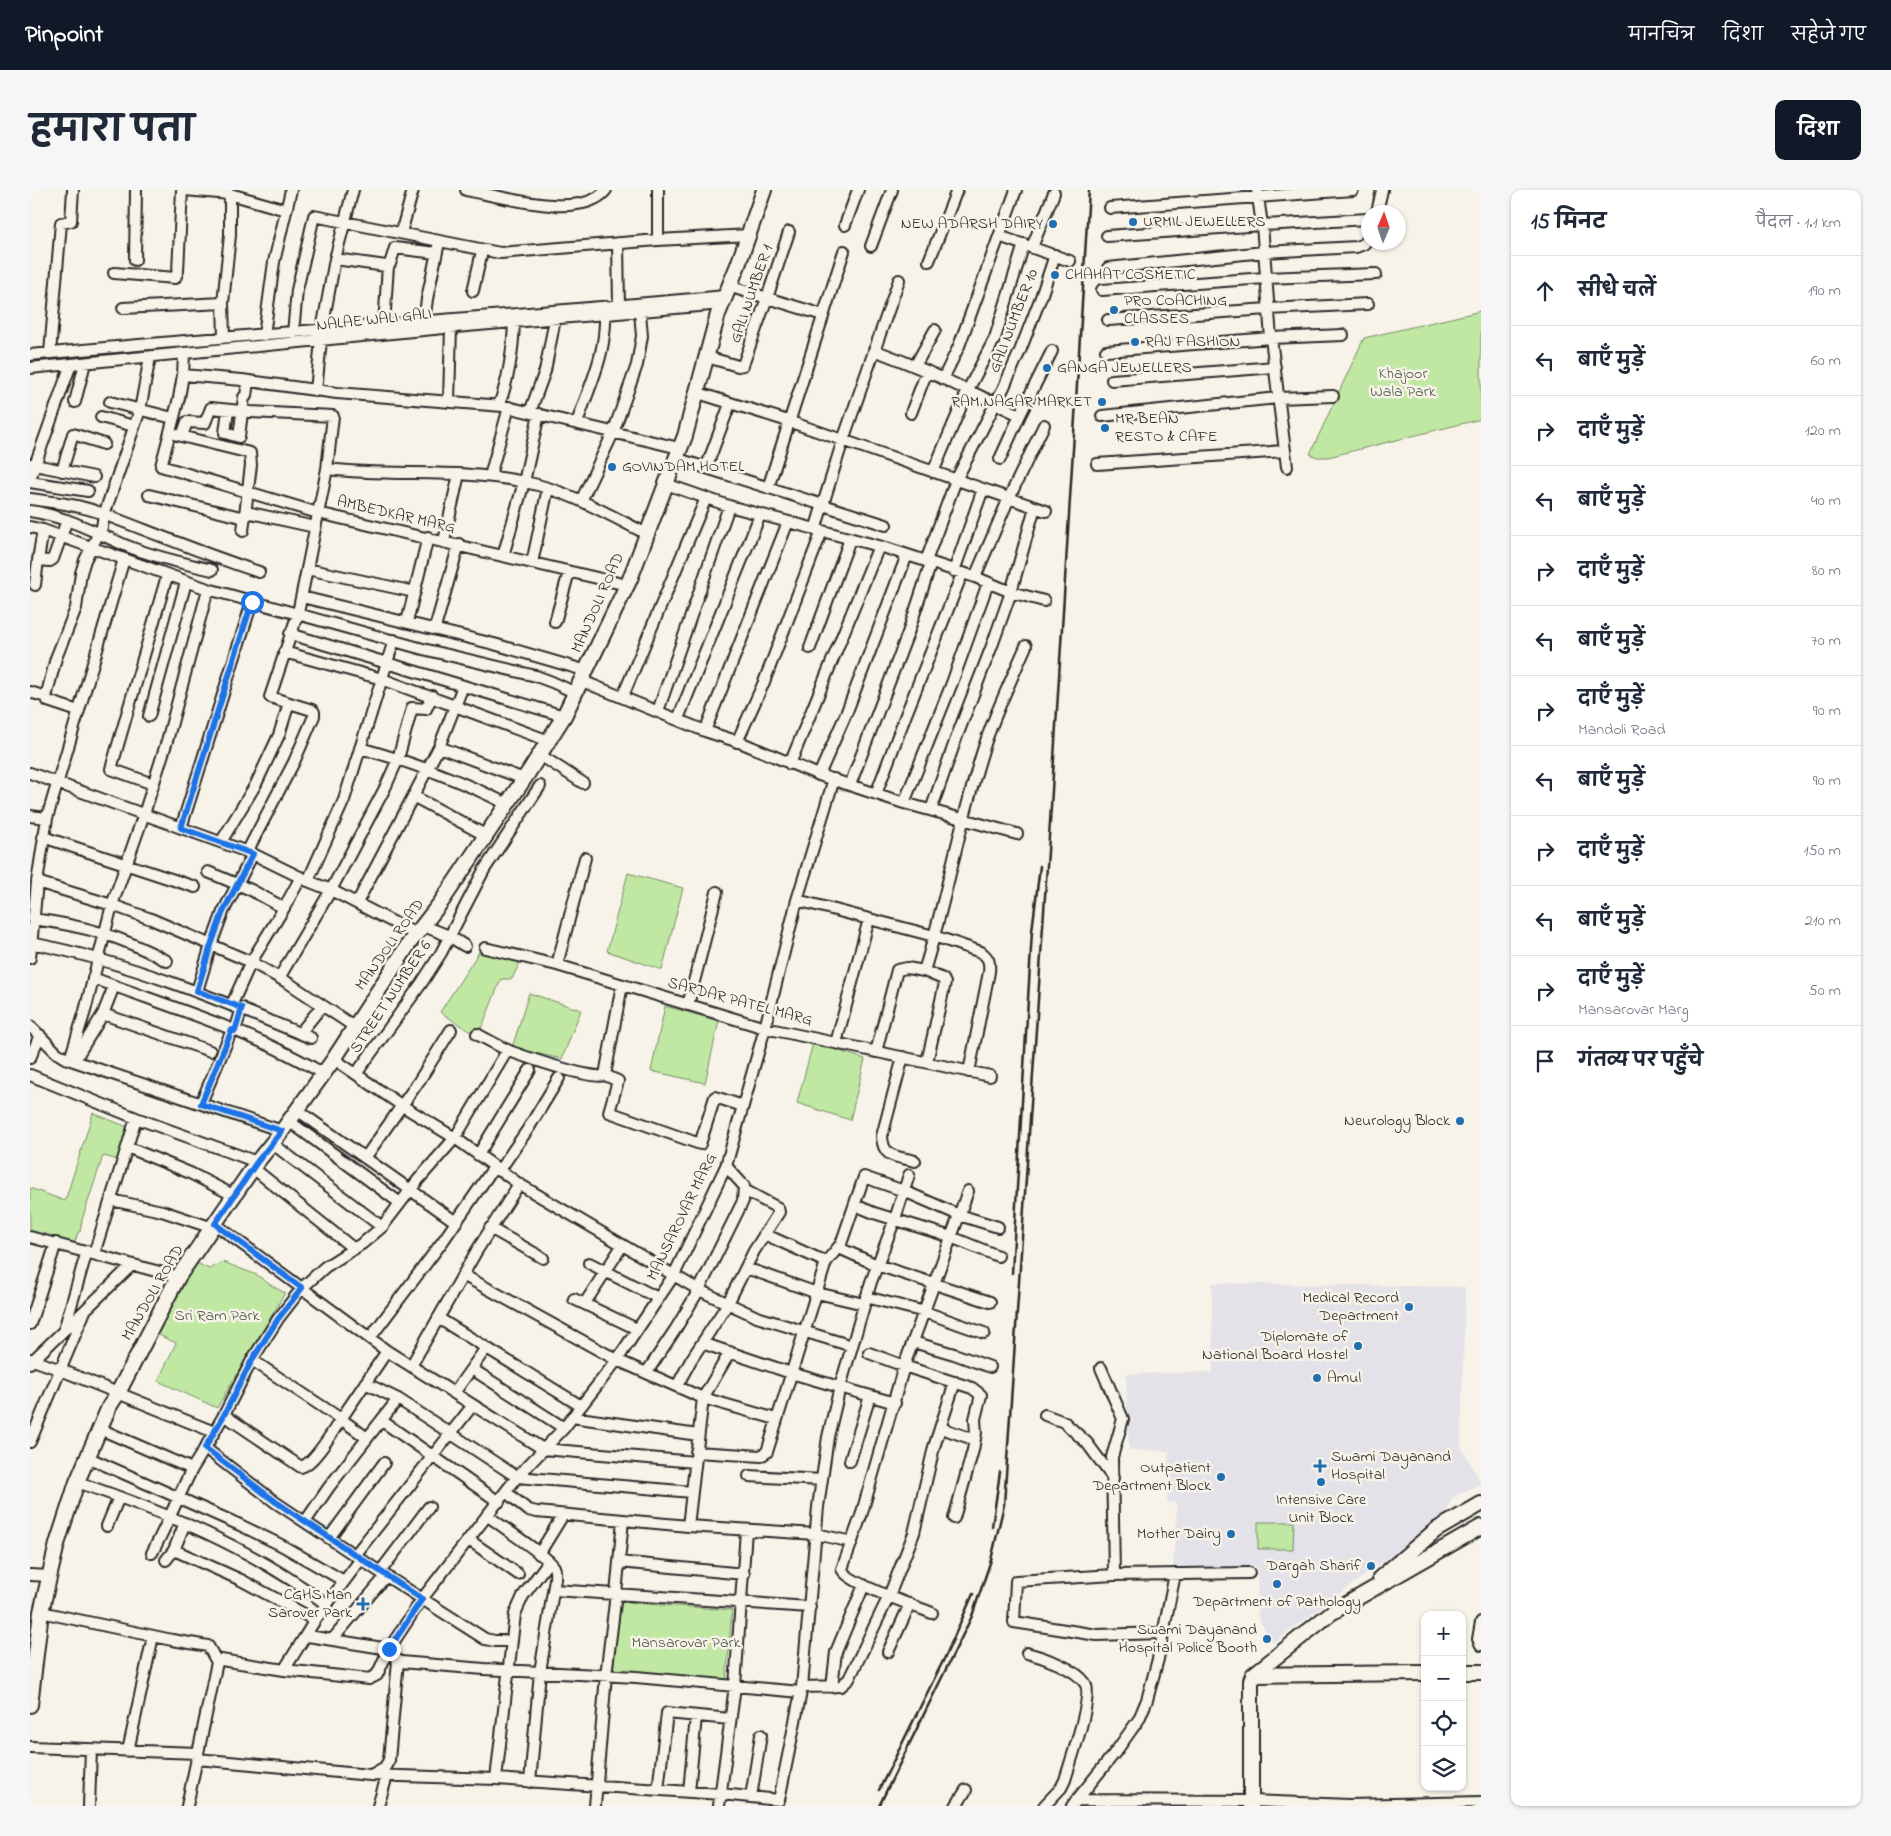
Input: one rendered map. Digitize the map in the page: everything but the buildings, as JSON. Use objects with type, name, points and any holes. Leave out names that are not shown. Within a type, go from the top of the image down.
[{"type":"street","points":[[50,352],[61,222],[71,221],[73,190]]},
{"type":"street","points":[[135,260],[136,190]]},
{"type":"street","points":[[114,273],[175,278],[178,271],[184,190],[230,194],[286,210]]},
{"type":"street","points":[[264,335],[272,275],[291,190]]},
{"type":"street","points":[[316,391],[322,335],[335,259],[353,190]]},
{"type":"street","points":[[401,233],[413,190]]},
{"type":"street","points":[[466,190],[525,202],[556,205],[584,204],[606,190]]},
{"type":"street","points":[[658,190],[658,240]]},
{"type":"street","name":"MANDOLI ROAD","points":[[30,1705],[40,1612],[49,1576],[65,1516],[77,1482],[89,1458],[109,1407],[178,1278],[255,1165],[273,1144],[324,1074],[420,930],[524,780],[564,716],[582,682],[627,584],[647,534],[684,436],[695,392],[725,295],[764,190]]},
{"type":"street","points":[[845,225],[858,190]]},
{"type":"street","points":[[870,246],[892,190]]},
{"type":"street","points":[[930,261],[957,190]]},
{"type":"street","points":[[943,379],[958,346],[1016,190]]},
{"type":"street","points":[[1110,208],[1258,193],[1353,190]]},
{"type":"street","points":[[1379,205],[1382,190]]},
{"type":"street","points":[[933,472],[968,390],[995,338],[1028,245],[1053,191]]},
{"type":"street","points":[[1258,193],[1271,338],[1287,467]]},
{"type":"street","points":[[224,337],[222,303],[230,236],[230,194]]},
{"type":"street","points":[[293,333],[297,290],[314,216],[482,251],[510,253],[618,243],[748,235]]},
{"type":"street","points":[[1107,236],[1361,219]]},
{"type":"street","name":"GALI NUMBER 1","points":[[706,357],[738,366],[743,365],[789,232]]},
{"type":"street","points":[[1000,236],[1070,261]]},
{"type":"street","points":[[424,322],[439,242]]},
{"type":"street","points":[[618,243],[620,305]]},
{"type":"street","points":[[1108,268],[1264,252],[1356,247],[1361,245]]},
{"type":"street","points":[[384,325],[388,266],[395,248],[436,253]]},
{"type":"street","points":[[473,291],[482,251]]},
{"type":"street","points":[[768,488],[788,420],[844,251]]},
{"type":"street","name":"GALI NUMBER 10","points":[[850,784],[908,634],[956,480],[1004,387],[1042,298],[1055,255]]},
{"type":"street","points":[[335,259],[388,266]]},
{"type":"street","points":[[1102,290],[1265,278],[1376,274]]},
{"type":"street","points":[[737,742],[764,682],[818,531],[823,505],[843,440],[899,280]]},
{"type":"street","points":[[30,354],[224,337],[293,333],[322,335],[384,325],[605,310],[620,305],[725,295],[767,298],[823,315]]},
{"type":"street","name":"NALAE WALI GALI","points":[[30,368],[184,354],[322,335],[451,328],[555,319],[605,310],[640,312],[725,295]]},
{"type":"street","points":[[123,308],[222,303]]},
{"type":"street","points":[[1108,320],[1368,304]]},
{"type":"street","points":[[576,422],[601,358],[605,310]]},
{"type":"street","points":[[581,501],[612,433],[632,380],[641,349],[640,312]]},
{"type":"street","points":[[503,556],[524,482],[534,413],[555,319]]},
{"type":"street","points":[[490,476],[504,406],[505,388],[511,361],[514,322]]},
{"type":"street","points":[[449,401],[451,328]]},
{"type":"street","points":[[915,366],[935,330]]},
{"type":"street","points":[[1106,351],[1271,338],[1343,336]]},
{"type":"street","points":[[874,350],[927,371],[995,405],[1020,415]]},
{"type":"street","points":[[1000,459],[1052,351]]},
{"type":"street","points":[[184,354],[183,375],[169,433],[250,453],[252,457],[243,531]]},
{"type":"street","points":[[46,697],[56,658],[76,608],[80,574],[99,533],[140,410],[150,357]]},
{"type":"street","points":[[75,402],[84,363]]},
{"type":"street","points":[[71,364],[32,465],[30,481],[88,491]]},
{"type":"street","points":[[1112,380],[1275,367]]},
{"type":"street","points":[[911,414],[927,371]]},
{"type":"street","points":[[183,375],[248,381],[316,391],[504,406],[576,422],[677,453],[706,468],[886,525]]},
{"type":"street","points":[[228,410],[225,433],[239,437],[248,381]]},
{"type":"street","points":[[695,392],[788,420],[1046,511]]},
{"type":"street","points":[[1102,416],[1278,398],[1333,396]]},
{"type":"street","points":[[110,402],[173,418]]},
{"type":"street","points":[[706,468],[730,404]]},
{"type":"street","points":[[182,436],[187,422],[206,423],[210,408],[333,416],[327,469],[302,597],[270,697],[312,710],[314,716],[250,853],[239,884],[230,896],[211,945],[197,991]]},
{"type":"street","points":[[101,417],[134,426]]},
{"type":"street","points":[[975,577],[1009,498],[1044,425]]},
{"type":"street","name":"AMBEDKAR MARG","points":[[169,433],[160,465],[318,513],[459,544],[532,564],[627,584]]},
{"type":"street","points":[[62,471],[73,434],[104,444]]},
{"type":"street","points":[[1097,464],[1284,451]]},
{"type":"street","points":[[32,465],[94,477]]},
{"type":"street","points":[[327,469],[380,474],[490,476],[524,482],[548,488],[581,501],[647,534]]},
{"type":"street","points":[[444,541],[459,474]]},
{"type":"street","points":[[666,484],[729,506],[850,540],[879,546],[975,577],[1010,592],[1044,601]]},
{"type":"street","points":[[532,564],[548,488]]},
{"type":"street","points":[[876,794],[958,572],[983,489]]},
{"type":"street","points":[[149,495],[315,527]]},
{"type":"street","points":[[623,696],[706,498]]},
{"type":"street","points":[[30,499],[68,504],[104,515],[178,544],[259,572]]},
{"type":"street","points":[[658,711],[729,506]]},
{"type":"street","points":[[931,810],[957,736],[993,644],[1034,507]]},
{"type":"street","points":[[30,511],[67,520],[159,557],[212,570]]},
{"type":"street","points":[[678,719],[760,515]]},
{"type":"street","points":[[38,560],[52,560],[67,520]]},
{"type":"street","points":[[705,731],[788,522]]},
{"type":"street","points":[[30,527],[168,576],[252,602],[545,679],[582,682],[623,696],[705,731],[819,775],[904,803],[1017,834]]},
{"type":"street","points":[[36,585],[42,530]]},
{"type":"street","points":[[408,622],[428,537]]},
{"type":"street","points":[[810,648],[850,540]]},
{"type":"street","points":[[435,628],[459,544]]},
{"type":"street","points":[[790,764],[879,546]]},
{"type":"street","points":[[819,775],[846,714],[907,555]]},
{"type":"street","points":[[30,958],[37,882],[46,818],[124,559]]},
{"type":"street","points":[[307,569],[415,592]]},
{"type":"street","points":[[556,622],[569,572]]},
{"type":"street","points":[[153,784],[111,769],[168,576]]},
{"type":"street","points":[[149,716],[186,582]]},
{"type":"street","points":[[904,803],[952,683],[988,583]]},
{"type":"street","points":[[72,1060],[112,905],[144,814],[167,740],[208,589]]},
{"type":"street","points":[[302,597],[435,628],[555,660],[582,682]]},
{"type":"street","points":[[181,828],[252,602]]},
{"type":"street","points":[[290,634],[564,716]]},
{"type":"street","points":[[201,1104],[233,1031],[237,1006],[251,962],[304,879],[344,800],[394,640]]},
{"type":"street","points":[[924,971],[963,819],[987,738],[1026,646]]},
{"type":"street","points":[[284,652],[382,679],[549,741]]},
{"type":"street","points":[[357,903],[428,769],[463,686]]},
{"type":"street","points":[[30,692],[46,697],[48,701],[78,711]]},
{"type":"street","points":[[280,978],[331,890],[385,788],[398,759],[412,708],[426,709],[432,696]]},
{"type":"street","points":[[221,842],[256,784],[278,736],[289,703]]},
{"type":"street","points":[[439,746],[524,780]]},
{"type":"street","points":[[360,748],[398,759],[468,784],[507,804]]},
{"type":"street","points":[[540,755],[583,783]]},
{"type":"street","points":[[30,774],[57,782],[250,853],[357,903],[420,930],[449,936],[465,946]]},
{"type":"street","name":"MANSAROVAR MARG","points":[[217,1662],[221,1660],[284,1670],[369,1679],[377,1675],[389,1649],[422,1599],[517,1477],[564,1428],[617,1360],[674,1275],[726,1166],[765,1028],[797,900],[834,779]]},
{"type":"street","name":"STREET NUMBER 6","points":[[356,1074],[441,953],[484,870],[540,786]]},
{"type":"street","points":[[413,796],[485,836]]},
{"type":"street","points":[[30,816],[46,818]]},
{"type":"street","points":[[43,837],[195,887]]},
{"type":"street","points":[[557,965],[585,858]]},
{"type":"street","points":[[208,872],[239,884],[284,908]]},
{"type":"street","points":[[37,882],[112,905],[180,930],[251,962],[280,978],[355,1027]]},
{"type":"street","points":[[688,1004],[717,892]]},
{"type":"street","points":[[797,900],[934,936],[981,952],[987,957],[990,963],[969,1072]]},
{"type":"street","points":[[33,919],[105,933],[167,962]]},
{"type":"street","points":[[836,1043],[869,919]]},
{"type":"street","points":[[31,943],[98,958],[197,991],[311,1038]]},
{"type":"street","name":"SARDAR PATEL MARG","points":[[485,948],[557,965],[765,1028],[990,1076]]},
{"type":"street","points":[[876,1052],[897,970],[907,968],[924,971],[938,975],[943,978],[945,983],[927,1062]]},
{"type":"street","points":[[92,978],[233,1031],[298,1058],[324,1074]]},
{"type":"street","points":[[605,1076],[622,985]]},
{"type":"street","points":[[72,1060],[103,1014],[114,986]]},
{"type":"street","points":[[300,1033],[322,1006]]},
{"type":"street","points":[[103,1014],[210,1051]]},
{"type":"street","points":[[30,1026],[61,1056],[201,1104],[289,1121],[365,1158],[456,1222]]},
{"type":"street","points":[[365,1158],[452,1030]]},
{"type":"street","points":[[477,1034],[508,1050],[530,1058],[598,1078],[605,1076],[618,1081],[609,1112],[700,1144],[715,1097],[743,1106]]},
{"type":"street","points":[[30,1058],[40,1036]]},
{"type":"street","points":[[152,1553],[171,1517],[178,1496],[192,1468],[224,1415],[252,1360],[278,1319],[302,1288],[325,1267],[354,1249],[382,1227],[410,1190],[455,1138],[504,1056]]},
{"type":"street","points":[[903,1057],[882,1136],[882,1147],[893,1156],[914,1161]]},
{"type":"street","points":[[334,1059],[455,1138],[519,1184],[699,1290],[758,1317],[852,1346]]},
{"type":"street","points":[[478,1155],[530,1070]]},
{"type":"street","points":[[30,1075],[255,1165],[354,1249]]},
{"type":"street","points":[[370,1338],[528,1129],[559,1078]]},
{"type":"street","points":[[64,1331],[90,1253],[111,1200],[136,1118]]},
{"type":"street","points":[[289,1121],[400,1203]]},
{"type":"street","points":[[273,1144],[382,1227]]},
{"type":"street","points":[[127,1147],[183,1170],[235,1196]]},
{"type":"street","points":[[647,1372],[699,1290],[743,1201],[744,1186],[726,1166]]},
{"type":"street","points":[[30,1747],[197,1756],[370,1775],[530,1782],[721,1794],[779,1800],[801,1690],[816,1534],[828,1437],[840,1387],[865,1301],[909,1175]]},
{"type":"street","points":[[111,1200],[162,1211],[214,1226],[387,1350],[542,1449],[696,1457],[764,1455],[826,1262],[838,1248],[865,1176],[959,1216],[998,1227]]},
{"type":"street","points":[[411,1366],[490,1228],[519,1184]]},
{"type":"street","points":[[677,1386],[727,1304],[764,1234],[779,1212],[779,1209],[744,1190]]},
{"type":"street","points":[[932,1613],[864,1585],[842,1572],[904,1366],[968,1191]]},
{"type":"street","points":[[855,1205],[874,1213],[951,1237],[998,1256]]},
{"type":"street","points":[[490,1228],[543,1258]]},
{"type":"street","points":[[764,1234],[826,1262]]},
{"type":"street","points":[[30,1237],[178,1278]]},
{"type":"street","points":[[30,1324],[56,1243]]},
{"type":"street","points":[[585,1304],[604,1270],[622,1246]]},
{"type":"street","points":[[838,1248],[877,1265],[990,1302]]},
{"type":"street","points":[[589,1263],[658,1298]]},
{"type":"street","points":[[31,1361],[132,1264]]},
{"type":"street","points":[[746,1268],[817,1293],[925,1312],[984,1333]]},
{"type":"street","points":[[463,1275],[617,1360],[703,1398],[776,1419]]},
{"type":"street","points":[[574,1299],[638,1329]]},
{"type":"street","points":[[30,1442],[85,1311]]},
{"type":"street","points":[[438,1318],[581,1406]]},
{"type":"street","points":[[913,1342],[990,1367]]},
{"type":"street","points":[[702,1343],[791,1373],[894,1403]]},
{"type":"street","points":[[454,1393],[486,1348]]},
{"type":"street","points":[[224,1415],[303,1467],[320,1449],[387,1350]]},
{"type":"street","points":[[688,1526],[703,1398],[730,1352]]},
{"type":"street","points":[[869,1353],[972,1388],[981,1395],[976,1411],[976,1433],[973,1450],[954,1518]]},
{"type":"street","points":[[252,1360],[367,1438]]},
{"type":"street","points":[[31,1361],[61,1370],[214,1432]]},
{"type":"street","points":[[1101,1368],[1123,1419],[1112,1457],[1114,1575]]},
{"type":"street","points":[[472,1369],[564,1428]]},
{"type":"street","points":[[398,1661],[801,1690],[845,1684],[889,1596],[914,1533],[932,1454],[955,1382]]},
{"type":"street","points":[[365,1383],[398,1399],[517,1477],[692,1492]]},
{"type":"street","points":[[850,1461],[870,1396]]},
{"type":"street","points":[[305,1522],[329,1487],[398,1399]]},
{"type":"street","points":[[284,1670],[358,1557],[472,1405]]},
{"type":"street","points":[[1045,1415],[1064,1422],[1087,1443],[1112,1478]]},
{"type":"street","points":[[572,1417],[698,1435]]},
{"type":"street","points":[[382,1421],[498,1502]]},
{"type":"street","points":[[100,1428],[192,1468]]},
{"type":"street","points":[[941,1428],[970,1438]]},
{"type":"street","points":[[205,1448],[305,1522],[485,1639],[511,1641]]},
{"type":"street","points":[[89,1458],[178,1496],[281,1545],[344,1581]]},
{"type":"street","points":[[329,1538],[384,1463]]},
{"type":"street","points":[[749,1476],[822,1480]]},
{"type":"street","points":[[77,1482],[171,1517],[228,1542],[307,1590],[326,1604]]},
{"type":"street","points":[[506,1492],[528,1510],[688,1526],[816,1534],[852,1542]]},
{"type":"street","points":[[107,1526],[119,1497]]},
{"type":"street","points":[[1352,1602],[1436,1530],[1481,1504]]},
{"type":"street","points":[[332,1640],[383,1574],[429,1507]]},
{"type":"street","points":[[487,1515],[539,1554],[555,1569],[554,1590],[540,1672],[530,1782]]},
{"type":"street","points":[[539,1554],[563,1515]]},
{"type":"street","points":[[595,1806],[606,1675],[623,1520]]},
{"type":"street","points":[[166,1560],[174,1550],[185,1523]]},
{"type":"street","points":[[1251,1804],[1251,1680],[1253,1674],[1331,1613],[1481,1528]]},
{"type":"street","points":[[719,1806],[735,1686],[746,1530]]},
{"type":"street","points":[[469,1540],[518,1574]]},
{"type":"street","points":[[1417,1547],[1425,1560]]},
{"type":"street","points":[[174,1550],[241,1580],[315,1620]]},
{"type":"street","points":[[496,1780],[511,1641],[518,1605],[549,1562]]},
{"type":"street","points":[[619,1562],[744,1574]]},
{"type":"street","points":[[1162,1633],[1096,1635],[1014,1622],[1016,1581],[1114,1575],[1248,1573]]},
{"type":"street","points":[[1075,1803],[1118,1750],[1139,1719],[1149,1692],[1175,1574]]},
{"type":"street","points":[[30,1575],[49,1576]]},
{"type":"street","points":[[832,1687],[836,1652],[864,1585]]},
{"type":"street","points":[[554,1590],[810,1607]]},
{"type":"street","points":[[888,1652],[910,1604]]},
{"type":"street","points":[[40,1612],[208,1646],[217,1662],[187,1806]]},
{"type":"street","points":[[1480,1641],[1481,1622]]},
{"type":"street","points":[[128,1751],[153,1636]]},
{"type":"street","points":[[304,1638],[309,1636],[389,1649],[398,1661],[389,1760],[385,1767],[370,1775]]},
{"type":"street","points":[[1027,1654],[1056,1662],[1079,1677],[1085,1683],[1088,1690],[1083,1717],[1065,1780],[1061,1788],[1044,1806]]},
{"type":"street","points":[[1253,1674],[1421,1672]]},
{"type":"street","points":[[1466,1672],[1481,1672]]},
{"type":"street","points":[[658,1790],[667,1713],[730,1719]]},
{"type":"street","points":[[690,1792],[696,1716]]},
{"type":"street","points":[[751,1797],[761,1735]]},
{"type":"street","points":[[89,1806],[91,1750]]},
{"type":"street","points":[[378,1806],[388,1776]]},
{"type":"street","points":[[956,1806],[966,1790]]},
{"type":"street","points":[[1075,1803],[1349,1805],[1481,1802]]},
{"type":"shaded area","name":"Swami Dayanand Hospital","points":[[1212,1283],[1465,1287],[1461,1447],[1481,1483],[1452,1498],[1447,1513],[1376,1567],[1373,1561],[1366,1565],[1370,1571],[1273,1643],[1258,1618],[1257,1566],[1173,1567],[1177,1503],[1167,1502],[1169,1451],[1129,1450],[1126,1374],[1213,1372]]},
{"type":"green space","name":"Khajoor Wala Park","points":[[1481,311],[1481,419],[1328,457],[1317,457],[1310,454],[1364,338]]},
{"type":"green space","points":[[628,873],[683,888],[662,970],[607,951]]},
{"type":"green space","points":[[481,949],[521,960],[512,979],[501,979],[478,1037],[440,1012]]},
{"type":"green space","points":[[529,993],[581,1010],[562,1059],[512,1048]]},
{"type":"green space","points":[[665,1006],[719,1021],[705,1083],[651,1071]]},
{"type":"green space","points":[[813,1043],[865,1059],[850,1120],[797,1103]]},
{"type":"green space","points":[[93,1113],[130,1128],[119,1160],[103,1156],[82,1220],[80,1232],[78,1232],[74,1245],[30,1233],[30,1188],[65,1201]]},
{"type":"green space","name":"Sri Ram Park","points":[[223,1262],[257,1275],[285,1293],[217,1408],[158,1381],[176,1343],[152,1332],[197,1263],[209,1269]]},
{"type":"green space","points":[[1258,1522],[1294,1522],[1293,1549],[1258,1549]]},
{"type":"green space","name":"Mansarovar Park","points":[[620,1601],[732,1610],[726,1683],[613,1673]]},
{"type":"railway","points":[[879,1806],[972,1616],[991,1560],[1004,1505],[1051,807],[1089,190]]},
{"type":"railway","points":[[1012,1273],[1032,931],[1040,866]]},
{"type":"railway","points":[[992,1527],[1000,1472]]},
{"type":"railway","points":[[879,1790],[946,1655],[973,1594]]},
{"type":"place","name":"URMIL JEWELLERS","points":[[1133,222]]},
{"type":"place","name":"NEW ADARSH DAIRY","points":[[1053,224]]},
{"type":"place","name":"CHAHAT COSMETIC","points":[[1055,275]]},
{"type":"place","name":"PRO COACHING CLASSES","points":[[1114,310]]},
{"type":"place","name":"RAJ FASHION","points":[[1135,342]]},
{"type":"place","name":"GANGA JEWELLERS","points":[[1047,368]]},
{"type":"place","name":"RAM NAGAR MARKET","points":[[1102,402]]},
{"type":"place","name":"MR BEAN RESTO & CAFE","points":[[1105,428]]},
{"type":"place","name":"GOVINDAM HOTEL","points":[[612,467]]},
{"type":"place","name":"Neurology Block","points":[[1460,1121]]},
{"type":"place","name":"Medical Record Department","points":[[1409,1307]]},
{"type":"place","name":"Diplomate of National Board Hostel","points":[[1358,1346]]},
{"type":"place","name":"Amul","points":[[1317,1378]]},
{"type":"place","name":"Swami Dayanand Hospital","points":[[1320,1466]]},
{"type":"place","name":"Outpatient Department Block","points":[[1221,1477]]},
{"type":"place","name":"Intensive Care Unit Block","points":[[1321,1482]]},
{"type":"place","name":"Mother Dairy","points":[[1231,1534]]},
{"type":"place","name":"Dargah Sharif","points":[[1371,1566]]},
{"type":"place","name":"Department of Pathology","points":[[1277,1584]]},
{"type":"place","name":"CGHS Man Sarover Park","points":[[363,1604]]},
{"type":"place","name":"Swami Dayanand Hospital Police Booth","points":[[1267,1639]]},
{"type":"route","points":[[252,602],[181,828],[253,854],[223,912],[197,991],[242,1008],[235,1031],[232,1030],[201,1104],[282,1131],[257,1162],[215,1224],[302,1288],[278,1319],[252,1360],[205,1448],[276,1502],[422,1599],[389,1649]]}]
